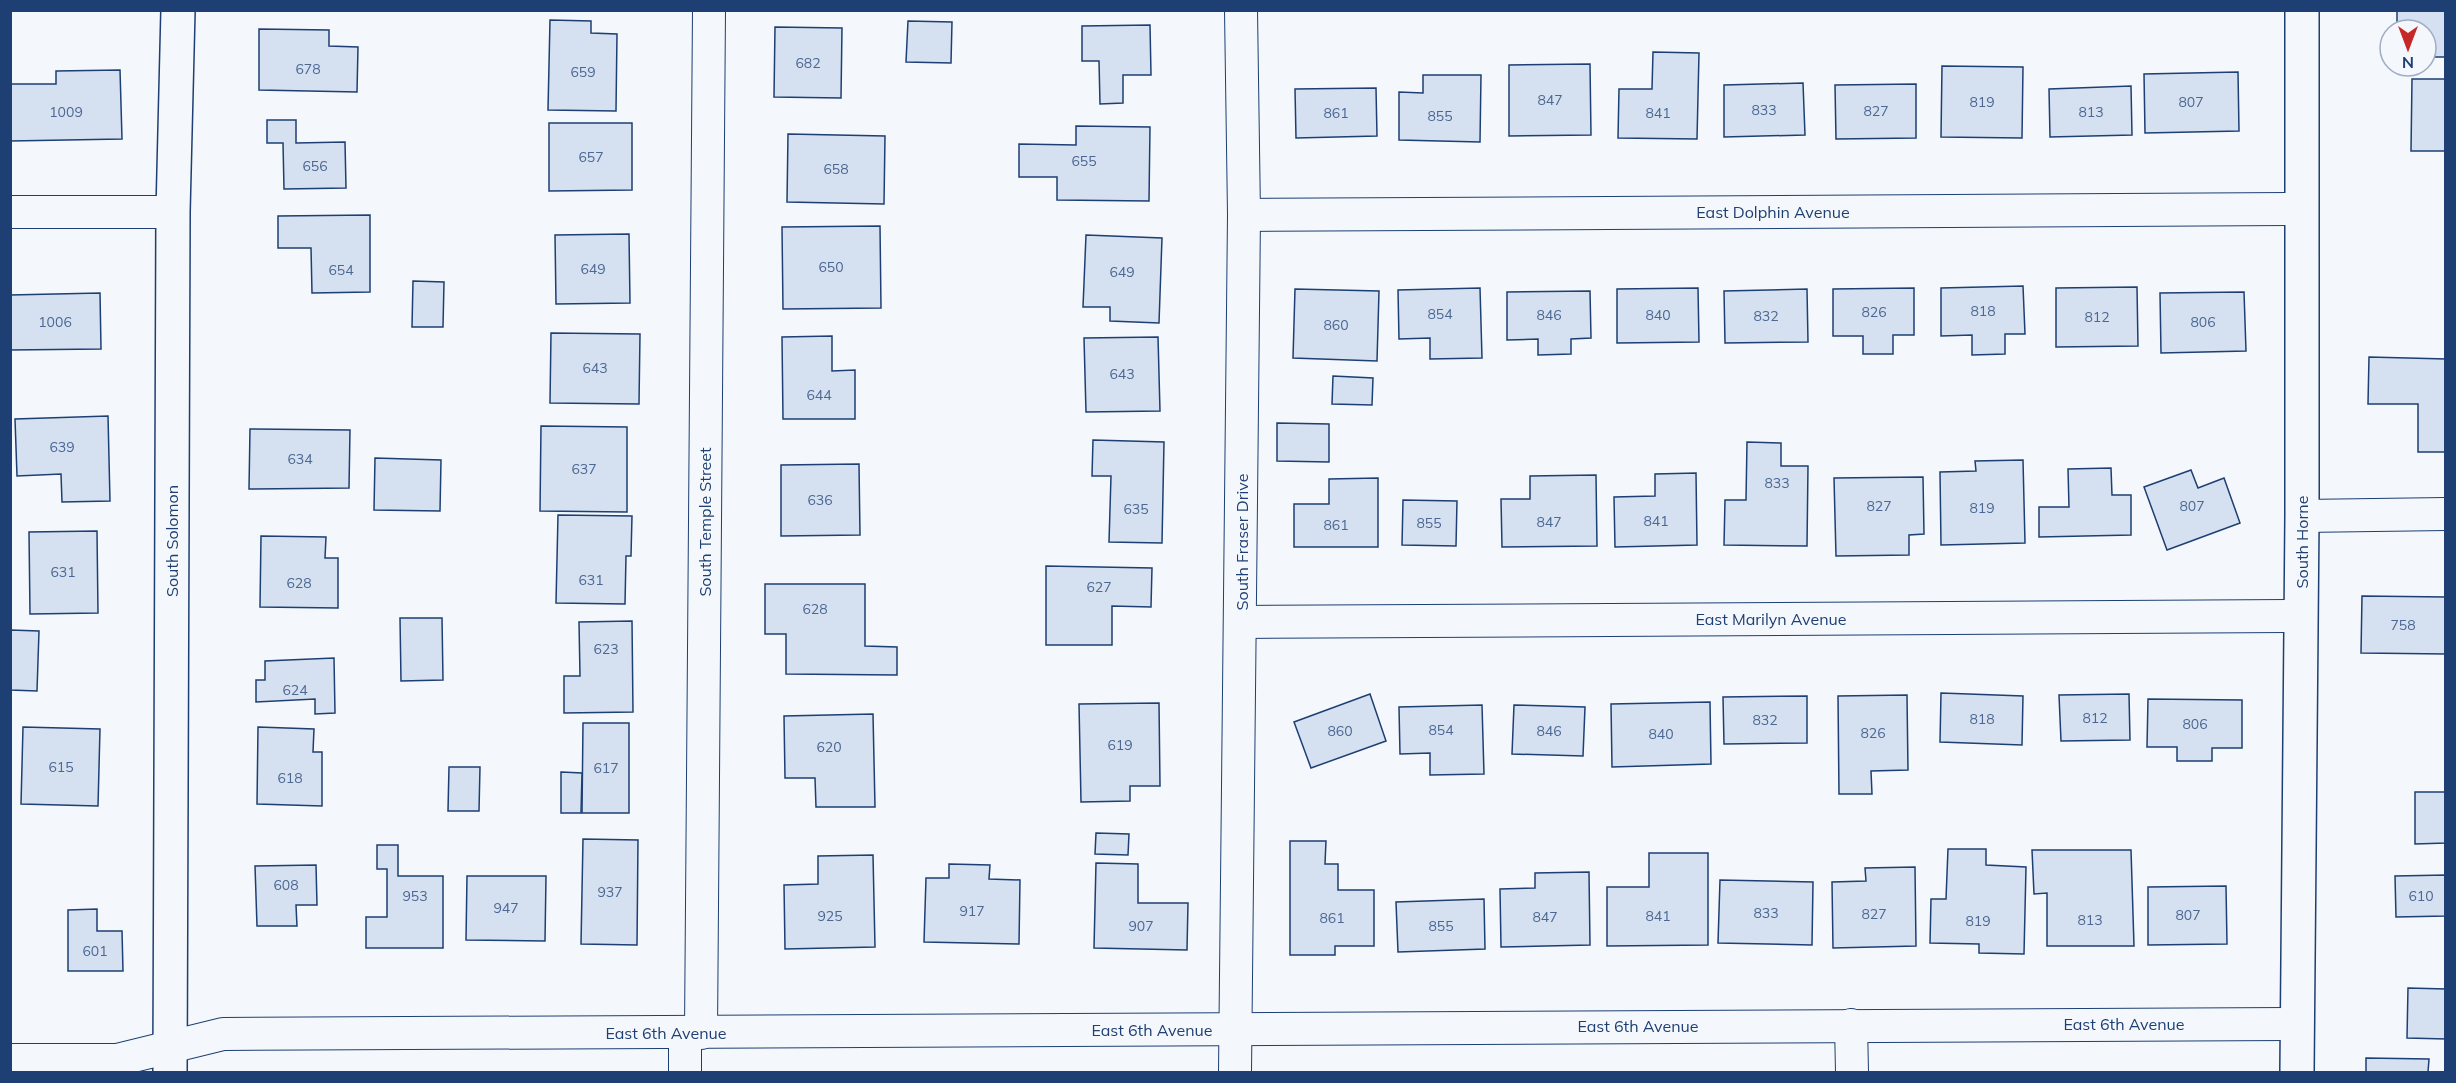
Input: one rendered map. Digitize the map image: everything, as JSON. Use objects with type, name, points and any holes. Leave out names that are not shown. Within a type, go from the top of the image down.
[{"type":"street","name":"South Solomon","points":[[171,1060],[173,212],[178,10]]},
{"type":"street","name":"South Temple Street","points":[[685,1072],[693,1033],[709,10]]},
{"type":"street","name":"South Fraser Drive","points":[[1235,1072],[1244,215],[1241,10]]},
{"type":"street","name":"South Horne","points":[[2296,1072],[2302,516],[2301,10]]},
{"type":"street","name":"East Dolphin Avenue","points":[[1244,215],[2302,209]]},
{"type":"street","points":[[10,212],[173,212]]},
{"type":"street","points":[[2302,516],[2445,514]]},
{"type":"street","name":"East Marilyn Avenue","points":[[1241,622],[2301,616]]},
{"type":"street","name":"East 6th Avenue","points":[[10,1060],[171,1060],[223,1034],[2297,1024]]},
{"type":"street","points":[[1851,1025],[1852,1072]]},
{"type":"building","points":[[2397,10],[2446,10],[2446,57],[2438,57],[2438,18],[2397,18]]},
{"type":"building","points":[[550,20],[591,21],[591,33],[617,34],[616,111],[548,110]]},
{"type":"building","points":[[908,21],[952,22],[951,63],[906,62]]},
{"type":"building","points":[[1150,25],[1151,75],[1123,75],[1123,103],[1100,104],[1099,61],[1082,61],[1082,26]]},
{"type":"building","points":[[775,27],[842,28],[841,98],[774,97]]},
{"type":"building","points":[[259,29],[329,30],[329,46],[358,47],[357,92],[259,90]]},
{"type":"building","points":[[1653,52],[1699,53],[1697,139],[1618,138],[1619,89],[1652,89]]},
{"type":"building","points":[[1590,64],[1591,135],[1509,136],[1509,65]]},
{"type":"building","points":[[1942,66],[2023,67],[2022,138],[1941,137]]},
{"type":"building","points":[[120,70],[122,139],[10,141],[10,84],[56,84],[56,71]]},
{"type":"building","points":[[2238,72],[2239,131],[2145,133],[2144,74]]},
{"type":"building","points":[[1423,75],[1481,75],[1480,142],[1399,140],[1399,92],[1423,93]]},
{"type":"building","points":[[2412,79],[2446,79],[2446,151],[2411,151]]},
{"type":"building","points":[[1803,83],[1805,135],[1724,137],[1724,85]]},
{"type":"building","points":[[1916,84],[1916,138],[1836,139],[1835,85]]},
{"type":"building","points":[[2131,86],[2132,135],[2050,137],[2049,89]]},
{"type":"building","points":[[1376,88],[1377,136],[1296,138],[1295,89]]},
{"type":"building","points":[[267,120],[296,120],[296,143],[345,142],[346,188],[284,189],[283,143],[267,143]]},
{"type":"building","points":[[549,123],[632,123],[632,190],[549,191]]},
{"type":"building","points":[[1076,126],[1150,127],[1149,201],[1057,200],[1057,177],[1019,177],[1019,144],[1076,145]]},
{"type":"building","points":[[788,134],[885,136],[884,204],[787,202]]},
{"type":"building","points":[[370,215],[370,292],[312,293],[311,248],[278,248],[278,216]]},
{"type":"building","points":[[880,226],[881,308],[783,309],[782,227]]},
{"type":"building","points":[[629,234],[630,303],[556,304],[555,235]]},
{"type":"building","points":[[1086,235],[1162,238],[1159,323],[1110,321],[1110,307],[1083,307]]},
{"type":"building","points":[[413,281],[444,282],[443,327],[412,327]]},
{"type":"building","points":[[2023,286],[2025,334],[2005,334],[2005,354],[1972,355],[1972,335],[1941,336],[1941,288]]},
{"type":"building","points":[[2137,287],[2138,346],[2056,347],[2056,288]]},
{"type":"building","points":[[1480,288],[1482,358],[1430,359],[1430,338],[1399,339],[1398,290]]},
{"type":"building","points":[[1698,288],[1699,342],[1617,343],[1617,289]]},
{"type":"building","points":[[1914,288],[1914,335],[1893,335],[1893,354],[1863,354],[1863,336],[1833,336],[1833,289]]},
{"type":"building","points":[[1295,289],[1379,291],[1377,361],[1293,358]]},
{"type":"building","points":[[1807,289],[1808,342],[1725,343],[1724,291]]},
{"type":"building","points":[[1590,291],[1591,338],[1571,339],[1571,354],[1538,355],[1538,339],[1507,340],[1507,292]]},
{"type":"building","points":[[2244,292],[2246,351],[2161,353],[2160,293]]},
{"type":"building","points":[[100,293],[101,349],[10,350],[10,295]]},
{"type":"building","points":[[551,333],[640,334],[639,404],[550,403]]},
{"type":"building","points":[[832,336],[832,371],[855,370],[855,419],[783,419],[782,337]]},
{"type":"building","points":[[1158,337],[1160,411],[1086,412],[1084,338]]},
{"type":"building","points":[[2369,357],[2446,359],[2446,452],[2418,452],[2418,404],[2368,404]]},
{"type":"building","points":[[1333,376],[1373,378],[1372,405],[1332,404]]},
{"type":"building","points":[[108,416],[110,501],[62,502],[61,474],[17,476],[15,419]]},
{"type":"building","points":[[1277,423],[1329,424],[1329,462],[1277,461]]},
{"type":"building","points":[[541,426],[627,427],[627,512],[540,511]]},
{"type":"building","points":[[250,429],[350,430],[349,488],[249,489]]},
{"type":"building","points":[[1093,440],[1164,442],[1162,543],[1109,542],[1111,476],[1092,476]]},
{"type":"building","points":[[1747,442],[1781,443],[1781,466],[1808,466],[1807,546],[1724,545],[1725,500],[1746,500]]},
{"type":"building","points":[[375,458],[441,460],[440,511],[374,510]]},
{"type":"building","points":[[2023,460],[2025,543],[1941,545],[1940,472],[1976,471],[1975,461]]},
{"type":"building","points":[[859,464],[860,535],[781,536],[781,465]]},
{"type":"building","points":[[2111,468],[2112,495],[2131,495],[2131,535],[2039,537],[2039,507],[2069,507],[2068,469]]},
{"type":"building","points":[[2191,470],[2198,488],[2224,478],[2240,523],[2167,550],[2144,487]]},
{"type":"building","points":[[1696,473],[1697,545],[1615,547],[1614,497],[1655,496],[1655,474]]},
{"type":"building","points":[[1596,475],[1597,546],[1502,547],[1501,499],[1530,499],[1530,476]]},
{"type":"building","points":[[1923,477],[1924,534],[1909,535],[1909,555],[1836,556],[1834,478]]},
{"type":"building","points":[[1378,478],[1378,547],[1294,547],[1294,504],[1329,504],[1329,479]]},
{"type":"building","points":[[1403,500],[1457,501],[1456,546],[1402,545]]},
{"type":"building","points":[[558,515],[632,516],[631,556],[626,556],[625,604],[556,603]]},
{"type":"building","points":[[97,531],[98,613],[30,614],[29,532]]},
{"type":"building","points":[[261,536],[326,537],[325,558],[338,558],[338,608],[260,607]]},
{"type":"building","points":[[1046,566],[1152,568],[1151,607],[1112,606],[1112,645],[1046,645]]},
{"type":"building","points":[[765,584],[865,584],[865,646],[897,647],[897,675],[786,674],[786,634],[765,634]]},
{"type":"building","points":[[2362,596],[2446,597],[2446,654],[2361,653]]},
{"type":"building","points":[[400,618],[442,618],[443,680],[401,681]]},
{"type":"building","points":[[632,621],[633,712],[564,713],[564,676],[580,676],[579,622]]},
{"type":"building","points":[[10,630],[39,631],[37,691],[10,690]]},
{"type":"building","points":[[334,658],[335,713],[315,714],[315,699],[256,702],[256,680],[265,680],[265,661]]},
{"type":"building","points":[[1941,693],[2023,696],[2022,745],[1940,742]]},
{"type":"building","points":[[1370,694],[1386,741],[1311,768],[1294,722]]},
{"type":"building","points":[[2129,694],[2130,740],[2061,741],[2059,695]]},
{"type":"building","points":[[1907,695],[1908,770],[1871,771],[1872,794],[1839,794],[1838,696]]},
{"type":"building","points":[[1807,696],[1807,743],[1724,744],[1723,697]]},
{"type":"building","points":[[2148,699],[2242,700],[2242,748],[2212,748],[2212,761],[2177,761],[2177,747],[2147,747]]},
{"type":"building","points":[[1710,702],[1711,764],[1612,767],[1611,704]]},
{"type":"building","points":[[1159,703],[1160,786],[1130,786],[1130,801],[1081,802],[1079,704]]},
{"type":"building","points":[[1482,705],[1484,774],[1430,775],[1430,753],[1400,754],[1399,707]]},
{"type":"building","points":[[1514,705],[1585,707],[1583,756],[1512,754]]},
{"type":"building","points":[[873,714],[875,807],[816,807],[815,778],[785,778],[784,716]]},
{"type":"building","points":[[583,723],[629,723],[629,813],[582,813]]},
{"type":"building","points":[[23,727],[100,729],[98,806],[21,804]]},
{"type":"building","points":[[258,727],[314,729],[313,752],[322,752],[322,806],[257,804]]},
{"type":"building","points":[[449,767],[480,767],[479,811],[448,811]]},
{"type":"building","points":[[561,772],[582,773],[581,813],[561,813]]},
{"type":"building","points":[[2415,792],[2446,792],[2446,843],[2415,844]]},
{"type":"building","points":[[1096,833],[1129,834],[1128,855],[1095,854]]},
{"type":"building","points":[[583,839],[638,840],[637,945],[581,944]]},
{"type":"building","points":[[1290,841],[1326,841],[1325,864],[1338,864],[1338,890],[1374,890],[1374,946],[1335,946],[1335,955],[1290,955]]},
{"type":"building","points":[[377,845],[398,845],[398,876],[443,876],[443,948],[366,948],[366,917],[387,917],[387,869],[377,869]]},
{"type":"building","points":[[1948,849],[1986,849],[1986,865],[2026,867],[2024,954],[1979,953],[1979,944],[1930,943],[1931,899],[1946,899]]},
{"type":"building","points":[[2032,850],[2131,850],[2134,946],[2047,946],[2047,893],[2034,894]]},
{"type":"building","points":[[1649,853],[1708,853],[1708,945],[1607,946],[1607,887],[1649,887]]},
{"type":"building","points":[[873,855],[875,947],[785,949],[784,885],[818,884],[818,856]]},
{"type":"building","points":[[1096,863],[1138,864],[1138,903],[1188,903],[1187,950],[1094,948]]},
{"type":"building","points":[[949,864],[990,865],[989,879],[1020,880],[1019,944],[924,942],[926,878],[949,878]]},
{"type":"building","points":[[316,865],[317,905],[296,905],[297,926],[257,926],[255,866]]},
{"type":"building","points":[[1915,867],[1916,946],[1833,948],[1832,882],[1866,881],[1865,868]]},
{"type":"building","points":[[1589,872],[1590,945],[1501,947],[1500,889],[1535,888],[1535,873]]},
{"type":"building","points":[[2446,875],[2446,916],[2396,917],[2395,876]]},
{"type":"building","points":[[467,876],[546,876],[545,941],[466,940]]},
{"type":"building","points":[[1720,880],[1813,882],[1812,945],[1718,943]]},
{"type":"building","points":[[2226,886],[2227,944],[2148,945],[2148,887]]},
{"type":"building","points":[[1484,899],[1485,949],[1398,952],[1396,902]]},
{"type":"building","points":[[97,909],[97,931],[122,931],[123,971],[68,971],[68,910]]},
{"type":"building","points":[[2408,988],[2446,989],[2446,1039],[2407,1038]]},
{"type":"building","points":[[2366,1058],[2429,1059],[2428,1072],[2366,1072]]}]
